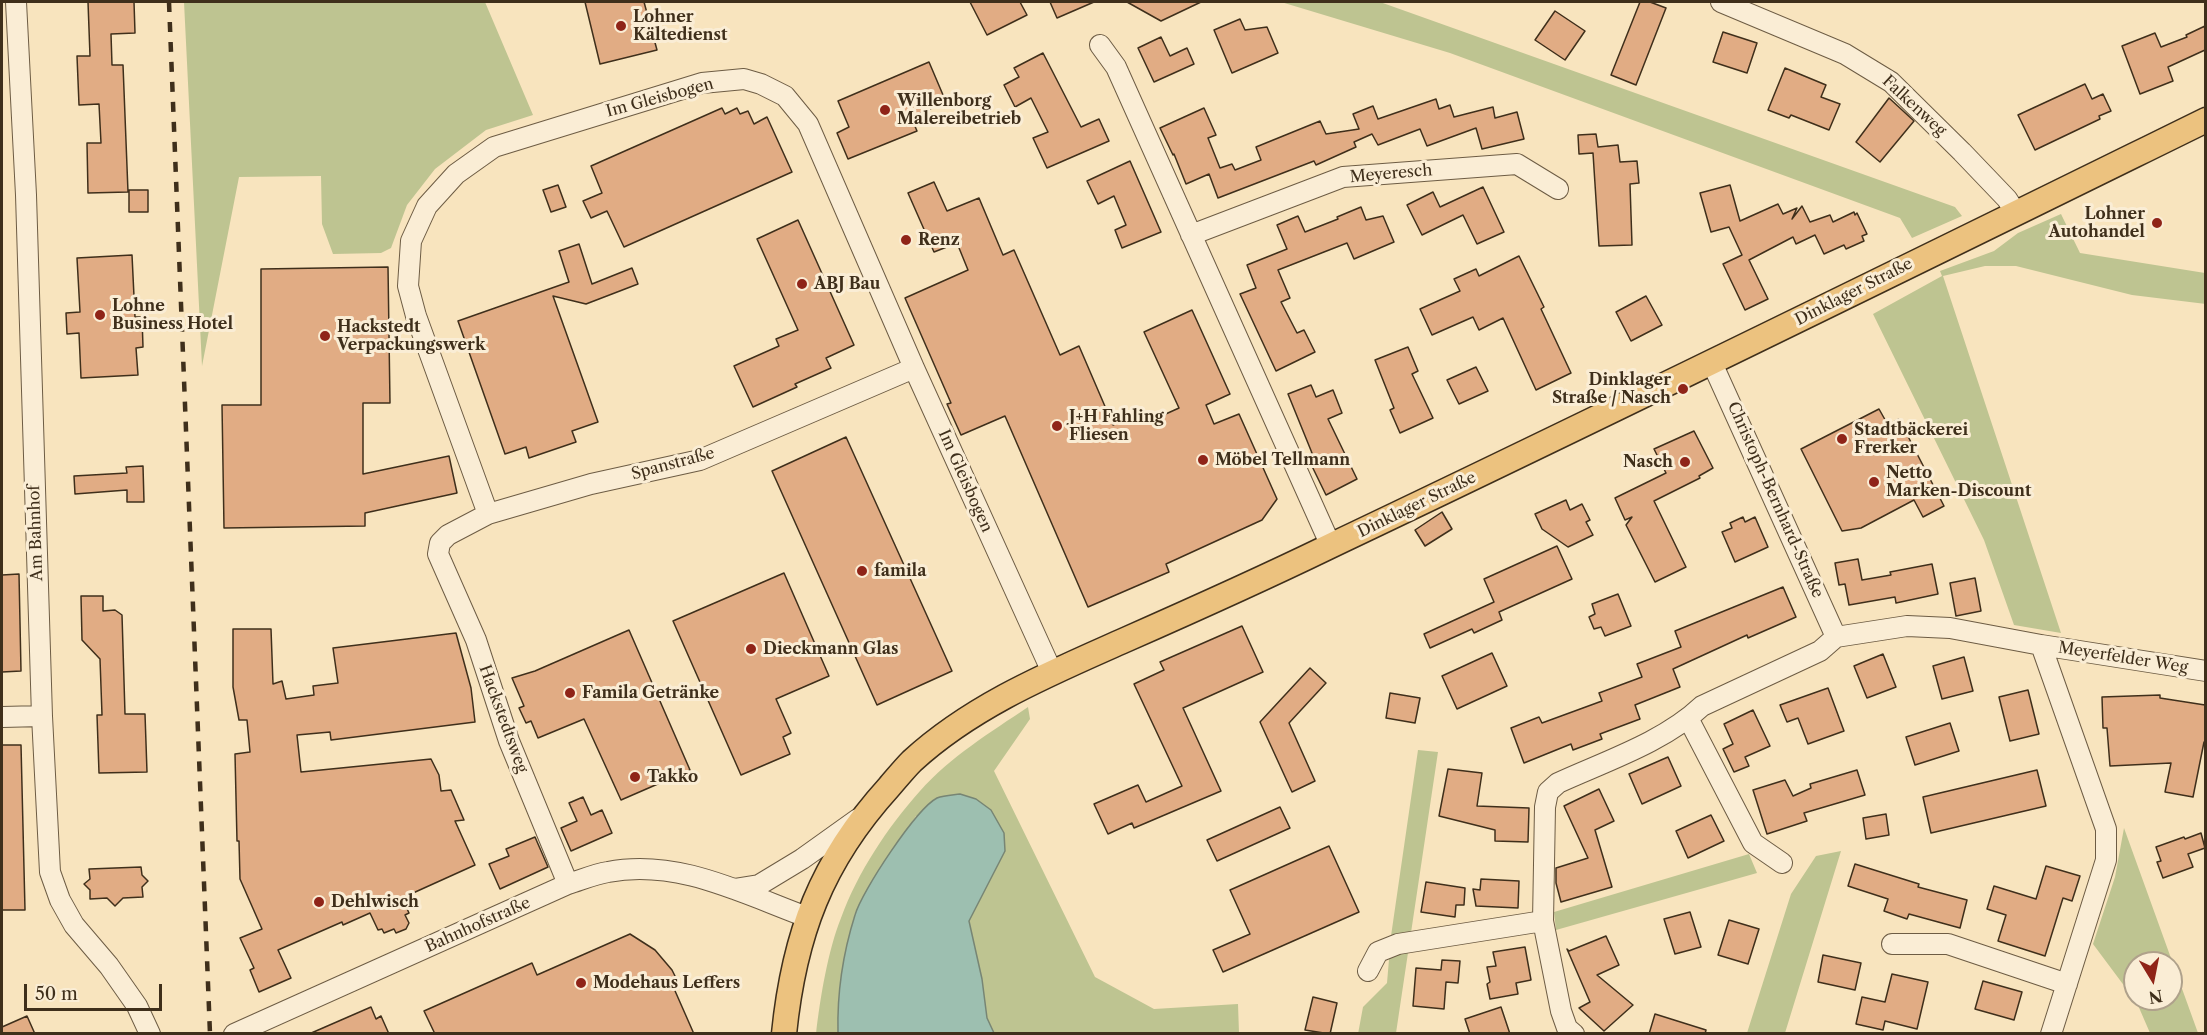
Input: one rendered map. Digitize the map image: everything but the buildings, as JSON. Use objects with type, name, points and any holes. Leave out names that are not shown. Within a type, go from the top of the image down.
[{"type":"main road","name":"Dinklager Straße","points":[[784,1034],[788,994],[797,952],[807,917],[827,873],[862,817],[912,762],[969,716],[1052,672],[1246,586],[1712,363],[2205,120]]},
{"type":"street","name":"Am Bahnhof","points":[[16,2],[26,206],[42,716],[50,872],[60,900],[74,926],[109,966],[137,1006],[150,1034]]},
{"type":"street","name":"Falkenweg","points":[[1721,2],[1845,54],[1892,82],[2007,199],[2016,213]]},
{"type":"street","points":[[1100,45],[1116,67],[1331,546]]},
{"type":"street","name":"Im Gleisbogen","points":[[488,514],[416,316],[408,286],[411,241],[427,206],[456,174],[494,147],[702,83],[744,79],[761,84],[785,96],[808,124],[914,368],[1052,672]]},
{"type":"street","name":"Meyeresch","points":[[1191,235],[1343,177],[1517,164],[1558,189]]},
{"type":"street","name":"Christoph-Bernhard-Straße","points":[[1712,363],[1836,637]]},
{"type":"street","name":"Spanstraße","points":[[438,554],[440,543],[448,535],[488,514],[591,484],[700,460],[914,368]]},
{"type":"street","name":"Hackstedtsweg","points":[[438,554],[476,640],[509,741],[568,884]]},
{"type":"street","points":[[1574,1034],[1567,1028],[1562,1011],[1543,921],[1545,807],[1548,792],[1558,783],[1667,732],[1702,706],[1820,651],[1836,637],[1907,626],[1950,628],[2041,645],[2106,829],[2106,860],[2051,1034]]},
{"type":"street","name":"Meyerfelder Weg","points":[[2041,645],[2205,671]]},
{"type":"street","points":[[2,717],[42,716]]},
{"type":"street","points":[[1688,718],[1753,843],[1782,863]]},
{"type":"street","name":"Bahnhofstraße","points":[[731,889],[759,885],[801,860],[862,817]]},
{"type":"street","name":"Bahnhofstraße","points":[[234,1034],[568,884],[608,872],[656,868],[687,873],[807,917]]},
{"type":"street","points":[[1368,971],[1378,952],[1398,944],[1543,921]]},
{"type":"street","points":[[1892,944],[1948,944],[2067,984]]},
{"type":"green space","points":[[184,2],[485,2],[533,115],[486,130],[435,169],[407,205],[391,248],[381,253],[333,254],[322,224],[321,176],[239,177],[202,366]]},
{"type":"green space","points":[[1281,2],[1380,2],[1955,207],[1962,216],[1912,238],[1900,218],[1450,53]]},
{"type":"green space","points":[[2061,214],[2080,253],[2205,273],[2206,304],[2132,295],[2016,266],[1985,266],[1943,276],[2061,633],[2014,625],[1984,540],[1873,314],[1942,276],[1940,271],[1994,251],[2018,233]]},
{"type":"green space","points":[[1028,707],[1030,719],[994,771],[1095,977],[1154,1009],[1238,1004],[1239,1033],[994,1033],[987,1018],[982,979],[969,921],[1005,851],[916,816],[876,875],[855,913],[840,983],[838,1033],[816,1034],[825,975],[836,931],[856,884],[874,851],[920,791],[944,767]]},
{"type":"green space","points":[[1418,750],[1438,752],[1396,1033],[1358,1034],[1363,1007],[1387,983],[1391,936]]},
{"type":"green space","points":[[2124,828],[2168,951],[2123,951],[2123,984],[2093,944],[2115,877]]},
{"type":"green space","points":[[1841,851],[1785,1033],[1747,1033],[1791,894],[1816,856]]},
{"type":"green space","points":[[1749,854],[1757,873],[1556,930],[1554,912]]},
{"type":"green space","points":[[2183,991],[2198,1033],[2150,1033],[2140,1011],[2183,1011]]},
{"type":"shaded area","points":[[960,794],[976,799],[991,810],[1004,833],[1005,851],[969,921],[982,979],[987,1018],[994,1033],[838,1033],[844,959],[855,915],[868,888],[904,834],[928,805],[937,798]]},
{"type":"railway","points":[[169,2],[210,1034]]},
{"type":"place","name":"Lohner Kältedienst","points":[[621,26]]},
{"type":"place","name":"Willenborg Malereibetrieb","points":[[885,110]]},
{"type":"place","name":"Lohner Autohandel","points":[[2157,223]]},
{"type":"place","name":"Renz","points":[[906,240]]},
{"type":"place","name":"ABJ Bau","points":[[802,284]]},
{"type":"place","name":"Lohne Business Hotel","points":[[100,315]]},
{"type":"place","name":"Hackstedt Verpackungswerk","points":[[325,336]]},
{"type":"place","name":"Dinklager Straße / Nasch","points":[[1683,389]]},
{"type":"place","name":"J+H Fahling Fliesen","points":[[1057,426]]},
{"type":"place","name":"Stadtbäckerei Frerker","points":[[1842,439]]},
{"type":"place","name":"Möbel Tellmann","points":[[1203,460]]},
{"type":"place","name":"Nasch","points":[[1685,462]]},
{"type":"place","name":"Netto Marken-Discount","points":[[1874,482]]},
{"type":"place","name":"famila","points":[[862,571]]},
{"type":"place","name":"Dieckmann Glas","points":[[751,649]]},
{"type":"place","name":"Famila Getränke","points":[[570,693]]},
{"type":"place","name":"Takko","points":[[635,777]]},
{"type":"place","name":"Dehlwisch","points":[[319,902]]},
{"type":"place","name":"Modehaus Leffers","points":[[581,983]]}]
